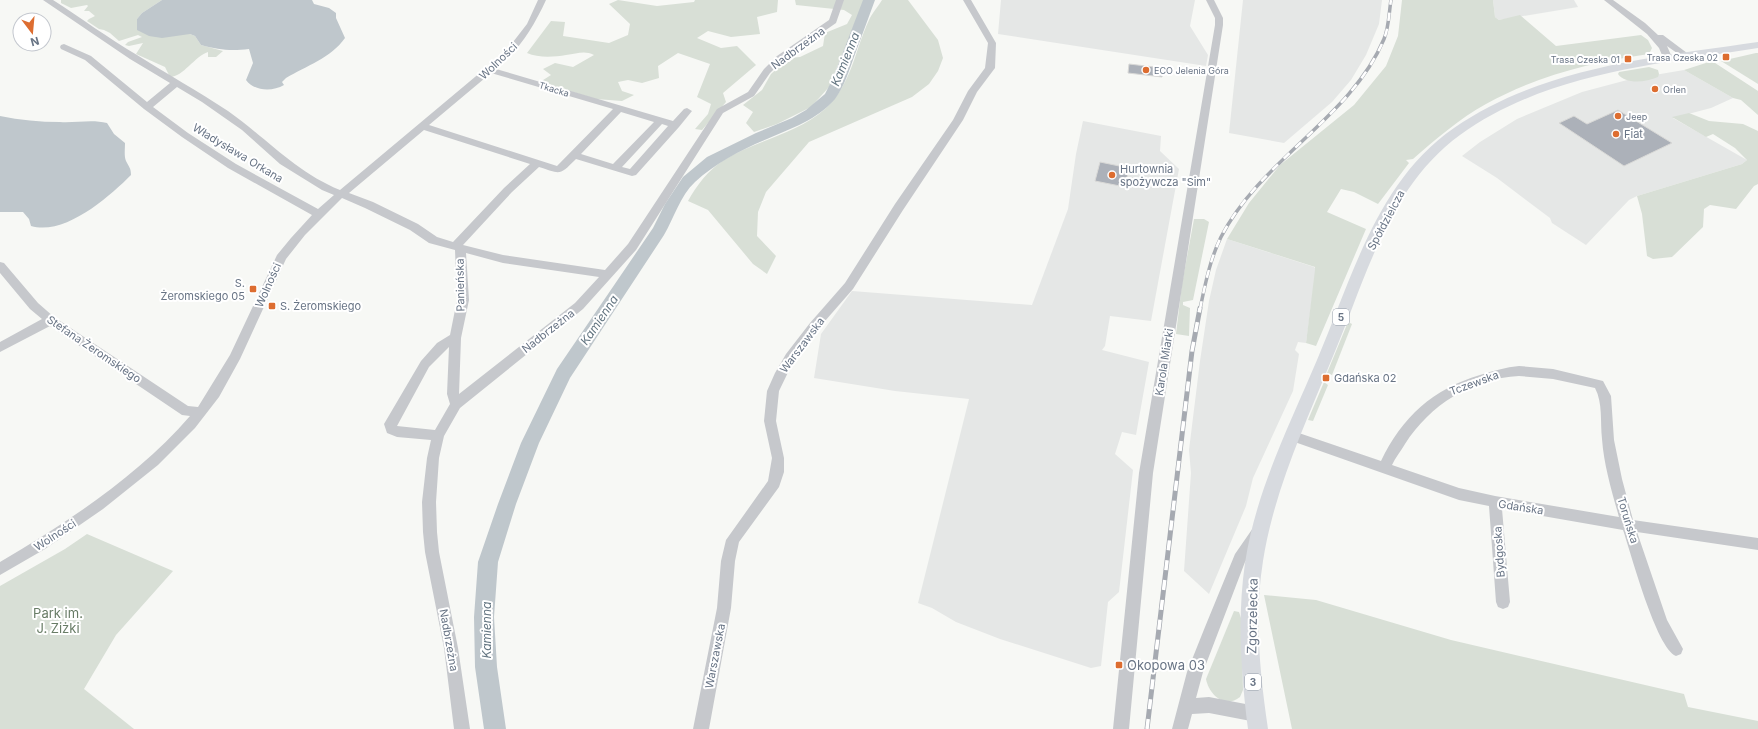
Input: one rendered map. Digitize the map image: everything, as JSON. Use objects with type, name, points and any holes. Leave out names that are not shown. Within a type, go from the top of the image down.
[{"type":"main road","name":"5","points":[[1687,56],[1758,45]]},
{"type":"main road","name":"Spółdzielcza","points":[[1261,528],[1270,494],[1365,259],[1394,201],[1405,183],[1420,165],[1442,144],[1460,130],[1473,121],[1508,103],[1582,76],[1687,56]]},
{"type":"main road","name":"Zgorzelecka","points":[[1257,722],[1251,650],[1252,584],[1261,528]]},
{"type":"street","name":"Władysława Orkana","points":[[47,0],[133,57],[205,100],[245,128],[284,162],[326,188],[341,194]]},
{"type":"street","name":"Wolności","points":[[0,569],[44,544],[99,505],[163,452],[182,434],[201,412],[233,362],[281,258],[294,239],[341,194],[509,53],[531,24],[542,0]]},
{"type":"street","name":"Nadbrzeżna","points":[[462,729],[451,648],[430,532],[430,495],[433,458],[438,435],[456,404],[579,306],[632,247],[720,111],[751,94],[767,71],[780,58],[833,21],[840,0]]},
{"type":"street","name":"Warszawska","points":[[701,729],[724,608],[728,561],[733,540],[765,497],[774,483],[777,472],[778,458],[770,421],[773,391],[778,376],[790,357],[814,326],[850,286],[899,207],[958,120],[973,91],[990,68],[992,44],[977,14],[967,0]]},
{"type":"street","name":"Karola Miarki","points":[[1120,729],[1146,473],[1219,25],[1219,18],[1210,0]]},
{"type":"street","points":[[1608,0],[1687,56]]},
{"type":"street","points":[[1647,29],[1661,43],[1676,54],[1687,56]]},
{"type":"street","points":[[1661,43],[1667,55],[1662,60]]},
{"type":"street","name":"Władysława Orkana","points":[[64,47],[88,58],[147,107],[184,135],[232,166],[319,214]]},
{"type":"street","name":"Tkacka","points":[[490,70],[676,126]]},
{"type":"street","points":[[147,107],[176,83]]},
{"type":"street","points":[[422,126],[536,164],[559,170],[619,109]]},
{"type":"street","points":[[574,155],[632,173],[676,126],[687,111]]},
{"type":"street","points":[[615,168],[660,121]]},
{"type":"street","points":[[536,164],[508,190],[458,247],[503,259],[607,274]]},
{"type":"street","name":"Panieńska","points":[[341,194],[370,205],[414,227],[433,240],[458,247],[463,300],[456,338],[453,394],[456,404]]},
{"type":"street","name":"Stefana Żeromskiego","points":[[0,266],[34,306],[50,320],[186,411],[201,412]]},
{"type":"street","points":[[0,347],[50,320]]},
{"type":"street","points":[[438,435],[397,432],[391,429],[390,424],[425,364],[441,346],[456,338]]},
{"type":"street","name":"Tczewska","points":[[1385,468],[1387,461],[1408,427],[1428,406],[1458,387],[1497,374],[1524,371],[1554,374],[1599,384]]},
{"type":"street","name":"Toruńska","points":[[1599,384],[1605,396],[1608,440],[1615,479],[1628,525],[1661,623],[1676,649]]},
{"type":"street","name":"Gdańska","points":[[1293,436],[1459,494],[1494,502],[1628,525],[1758,544]]},
{"type":"street","name":"Bydgoska","points":[[1494,502],[1503,602]]},
{"type":"street","points":[[1180,729],[1195,672],[1231,578],[1243,552],[1261,528]]},
{"type":"street","points":[[1186,707],[1209,705],[1257,722]]},
{"type":"shaded area","points":[[162,0],[312,0],[314,4],[329,8],[336,13],[336,18],[345,38],[333,51],[286,78],[282,82],[284,85],[274,89],[258,88],[249,84],[246,80],[253,63],[249,49],[225,50],[201,45],[195,36],[190,34],[162,38],[149,36],[137,30],[137,19],[142,13]]},
{"type":"shaded area","points":[[1001,0],[1195,0],[1190,26],[1208,55],[1206,66],[998,34]]},
{"type":"shaded area","points":[[1243,0],[1382,0],[1379,24],[1366,55],[1351,80],[1332,102],[1284,143],[1229,133]]},
{"type":"shaded area","points":[[1493,0],[1574,0],[1578,7],[1499,20],[1495,17]]},
{"type":"shaded area","points":[[1684,70],[1733,98],[1711,108],[1673,118],[1747,160],[1742,164],[1637,196],[1629,200],[1586,245],[1552,223],[1550,218],[1497,178],[1462,156],[1480,142],[1517,119],[1582,92],[1631,79]]},
{"type":"shaded area","points":[[0,116],[22,120],[66,122],[96,121],[107,123],[114,134],[125,143],[125,159],[131,175],[111,194],[72,220],[44,228],[31,226],[29,219],[23,212],[0,212]]},
{"type":"shaded area","points":[[1083,121],[1161,136],[1160,151],[1179,169],[1151,321],[1110,316],[1105,346],[1102,350],[1149,362],[1136,435],[1122,432],[1115,454],[1133,470],[1119,592],[1108,602],[1101,666],[1091,668],[1000,639],[956,622],[932,608],[918,603],[969,399],[895,391],[814,378],[821,334],[852,291],[1032,305],[1068,209],[1076,154]]},
{"type":"shaded area","points":[[1227,239],[1314,267],[1316,269],[1306,343],[1298,342],[1295,350],[1299,354],[1293,391],[1253,478],[1246,506],[1209,594],[1184,571],[1191,473],[1189,450],[1209,301],[1216,270]]},
{"type":"green space","points":[[61,0],[162,0],[142,13],[137,19],[190,34],[195,36],[201,45],[223,51],[216,57],[208,57],[208,52],[203,54],[180,74],[170,77],[165,67],[136,54],[143,43],[129,46],[125,45],[128,42],[142,37],[138,35],[119,41],[110,33],[99,29],[87,21],[95,16],[89,11],[84,11],[88,6],[87,5],[71,8],[61,3]]},
{"type":"green space","points":[[618,0],[657,6],[694,2],[695,0],[778,0],[777,12],[757,17],[760,34],[731,37],[708,31],[697,38],[721,48],[737,46],[756,65],[723,93],[726,102],[702,130],[695,129],[708,114],[711,104],[697,97],[710,64],[678,53],[658,66],[659,78],[642,83],[628,80],[618,82],[622,91],[634,95],[622,101],[596,99],[540,82],[551,75],[543,69],[555,63],[573,67],[594,55],[584,53],[546,57],[527,53],[551,21],[565,22],[563,36],[609,43],[628,35],[630,24],[609,4]]},
{"type":"green space","points":[[795,0],[864,0],[829,87],[811,107],[777,124],[754,132],[746,123],[753,112],[743,105],[762,90],[771,74],[789,58],[800,57],[823,46],[825,33],[847,24],[852,15],[844,10],[796,5]]},
{"type":"green space","points":[[882,0],[908,0],[938,40],[943,58],[938,71],[929,84],[912,97],[809,142],[766,192],[758,212],[757,236],[776,256],[767,274],[753,264],[708,210],[688,201],[703,178],[724,160],[736,153],[802,125],[825,109],[834,99],[847,78],[869,20]]},
{"type":"green space","points":[[1402,0],[1493,0],[1495,17],[1499,20],[1520,15],[1556,46],[1641,35],[1648,40],[1652,48],[1649,54],[1607,61],[1545,78],[1505,94],[1486,104],[1457,123],[1413,159],[1406,160],[1409,163],[1378,204],[1354,192],[1341,189],[1327,212],[1366,229],[1316,346],[1306,343],[1315,267],[1227,239],[1249,203],[1280,165],[1354,105],[1386,66],[1398,36]]},
{"type":"green space","points":[[1758,53],[1758,84],[1721,61]]},
{"type":"green space","points":[[1712,61],[1758,91],[1758,115],[1741,100],[1733,98],[1684,70]]},
{"type":"green space","points":[[1649,67],[1658,70],[1658,77],[1636,82],[1626,80],[1618,74],[1619,72]]},
{"type":"green space","points":[[1689,113],[1709,121],[1743,124],[1758,131],[1758,184],[1754,186],[1736,209],[1710,205],[1704,209],[1703,227],[1672,257],[1653,259],[1647,256],[1642,214],[1637,196],[1742,164],[1747,160],[1735,148],[1713,134],[1706,137],[1672,117]]},
{"type":"green space","points":[[1194,219],[1204,219],[1209,222],[1193,300],[1183,302],[1183,305],[1190,308],[1189,336],[1176,334],[1182,284]]},
{"type":"green space","points":[[1348,322],[1352,324],[1332,375],[1327,373]]},
{"type":"green space","points":[[1324,382],[1328,385],[1313,421],[1308,420]]},
{"type":"green space","name":"Park im. J. Ziżki","points":[[87,534],[173,571],[116,635],[84,689],[134,729],[0,729],[0,586],[65,549]]},
{"type":"green space","points":[[1264,595],[1316,600],[1451,640],[1684,694],[1688,707],[1758,721],[1758,729],[1292,729]]},
{"type":"green space","points":[[1234,611],[1239,612],[1241,618],[1243,690],[1240,697],[1229,702],[1223,701],[1214,695],[1210,690],[1206,679]]},
{"type":"building","name":"ECO Jelenia Góra","points":[[1129,64],[1163,68],[1162,77],[1128,73]]},
{"type":"building","name":"Fiat","points":[[1618,110],[1672,143],[1624,166],[1559,123],[1574,116],[1587,124]]},
{"type":"building","name":"Hurtownia spożywcza \"Sim\"","points":[[1100,162],[1129,168],[1125,187],[1095,181]]},
{"type":"waterway","name":"Kamienna","points":[[495,729],[486,667],[484,617],[488,562],[507,504],[530,443],[563,374],[659,231],[672,204],[688,180],[712,160],[761,136],[797,121],[811,113],[830,96],[840,78],[869,0]]},
{"type":"railway","points":[[1200,309],[1206,281],[1217,245],[1238,209],[1281,161],[1328,116],[1350,92],[1369,67],[1386,34],[1391,0]]},
{"type":"railway","points":[[1147,729],[1192,351],[1200,308]]},
{"type":"place","name":"Trasa Czeska 02","points":[[1726,57]]},
{"type":"place","name":"Trasa Czeska 01","points":[[1628,59]]},
{"type":"place","name":"ECO Jelenia Góra","points":[[1146,70]]},
{"type":"place","name":"Orlen","points":[[1655,89]]},
{"type":"place","name":"Jeep","points":[[1618,116]]},
{"type":"place","name":"Fiat","points":[[1616,134]]},
{"type":"place","name":"Hurtownia spożywcza \"Sim\"","points":[[1112,175]]},
{"type":"place","name":"S. Żeromskiego 05","points":[[253,289]]},
{"type":"place","name":"S. Żeromskiego","points":[[272,306]]},
{"type":"place","name":"Gdańska 02","points":[[1326,378]]},
{"type":"place","name":"Okopowa 03","points":[[1119,665]]}]
